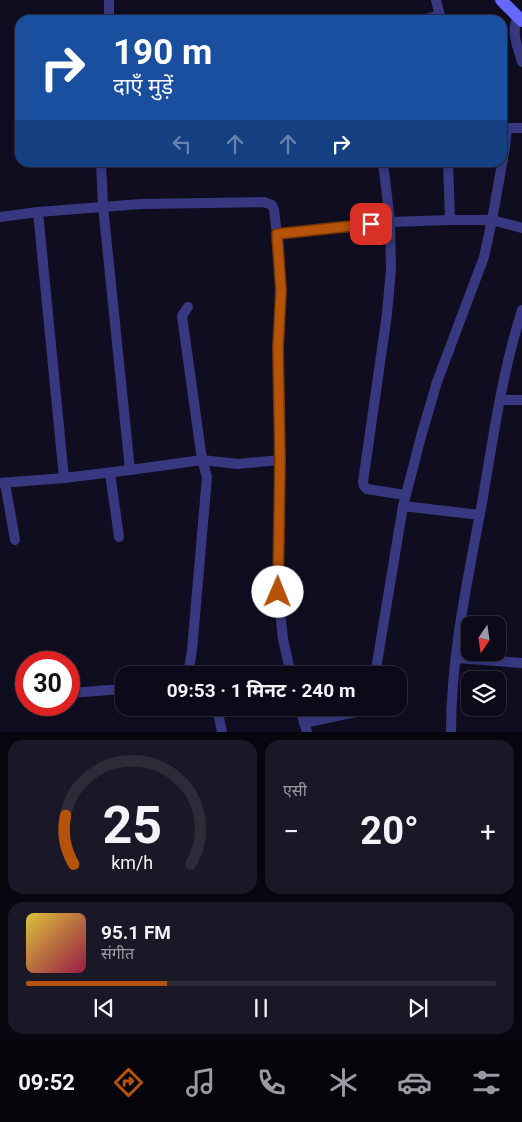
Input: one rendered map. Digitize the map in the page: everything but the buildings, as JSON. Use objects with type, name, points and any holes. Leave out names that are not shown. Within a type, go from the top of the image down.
[{"type":"street","points":[[108,0],[109,15]]},
{"type":"street","points":[[436,0],[440,15]]},
{"type":"street","points":[[501,0],[520,19],[514,25],[514,34],[522,62]]},
{"type":"street","points":[[507,128],[522,128]]},
{"type":"street","points":[[101,167],[102,206],[130,470]]},
{"type":"street","points":[[384,167],[390,222],[391,269],[387,314],[363,482],[367,488],[405,495]]},
{"type":"street","points":[[448,167],[450,220]]},
{"type":"street","points":[[376,666],[405,495],[437,382],[484,258],[502,167]]},
{"type":"street","points":[[0,217],[102,206],[264,202],[272,205],[277,234],[281,290],[278,348],[280,460],[278,592],[283,639],[289,666]]},
{"type":"street","points":[[38,212],[64,478]]},
{"type":"street","points":[[277,234],[390,222],[450,220],[492,220],[522,228]]},
{"type":"street","points":[[188,307],[182,316],[202,460],[207,478],[189,666]]},
{"type":"street","points":[[451,732],[456,658],[469,570],[500,400],[513,338],[522,310]]},
{"type":"street","points":[[500,400],[522,400]]},
{"type":"street","points":[[14,540],[2,483],[110,473],[202,460],[238,464],[280,460]]},
{"type":"street","points":[[110,473],[118,537]]},
{"type":"street","points":[[403,506],[480,515]]},
{"type":"street","points":[[456,658],[522,663]]},
{"type":"street","points":[[80,692],[115,690]]},
{"type":"street","points":[[219,716],[222,732]]},
{"type":"street","points":[[306,727],[343,716]]},
{"type":"route","points":[[278,592],[280,460],[278,313],[281,290],[277,234],[371,224]]}]
